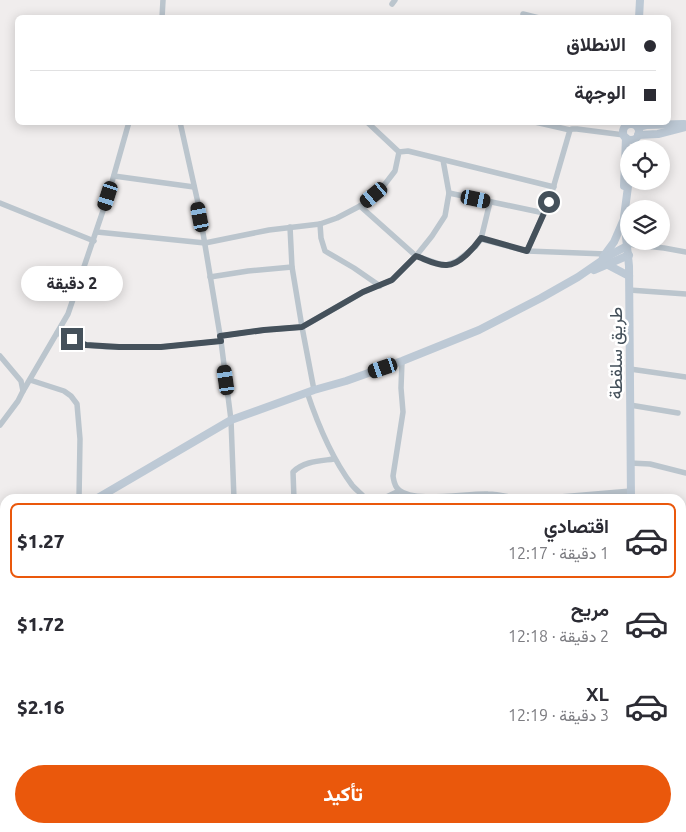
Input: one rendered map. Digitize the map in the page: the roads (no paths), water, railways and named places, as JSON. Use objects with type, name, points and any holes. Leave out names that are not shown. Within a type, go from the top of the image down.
[{"type":"street","points":[[162,15],[163,0]]},
{"type":"street","points":[[638,15],[640,0]]},
{"type":"street","points":[[523,14],[527,15]]},
{"type":"street","points":[[0,425],[18,401],[68,314],[97,232],[128,125]]},
{"type":"street","points":[[181,125],[205,243],[221,338],[232,420],[234,494]]},
{"type":"street","points":[[370,125],[399,152],[408,151],[554,187]]},
{"type":"street","points":[[555,125],[625,137],[629,140],[686,126]]},
{"type":"street","points":[[625,137],[623,129],[631,125]]},
{"type":"street","points":[[634,125],[639,131],[636,140]]},
{"type":"street","points":[[646,125],[686,126]]},
{"type":"street","points":[[527,251],[554,187],[568,127]]},
{"type":"street","name":"طريق سلقطة","points":[[625,137],[625,200]]},
{"type":"street","points":[[97,232],[205,243],[259,232],[320,224],[337,218],[360,206],[385,184],[394,171],[399,152]]},
{"type":"street","points":[[57,333],[86,345],[161,347],[264,330],[302,327],[363,292],[392,280],[416,256],[445,216],[449,193],[443,160]]},
{"type":"street","points":[[114,176],[194,187]]},
{"type":"street","points":[[449,193],[544,213]]},
{"type":"street","points":[[360,206],[416,256],[446,265],[458,261],[476,246],[481,238],[490,202]]},
{"type":"street","points":[[0,203],[94,241]]},
{"type":"street","points":[[320,224],[325,251],[380,286]]},
{"type":"street","points":[[290,227],[292,267],[310,391],[318,426],[334,459],[361,494]]},
{"type":"street","points":[[595,265],[614,242],[620,227]]},
{"type":"street","points":[[481,238],[527,251],[606,254]]},
{"type":"street","points":[[105,494],[232,420],[310,391],[346,381],[402,361],[480,330],[515,313],[578,277],[620,249]]},
{"type":"street","points":[[670,249],[686,252]]},
{"type":"street","name":"طريق سلقطة","points":[[628,250],[631,494]]},
{"type":"street","points":[[578,277],[629,255]]},
{"type":"street","points":[[608,265],[629,276]]},
{"type":"street","points":[[210,277],[292,267]]},
{"type":"street","points":[[629,290],[686,294]]},
{"type":"street","points":[[0,356],[21,382],[23,391]]},
{"type":"street","points":[[402,361],[401,388],[403,412],[394,476],[395,485],[399,491],[408,494]]},
{"type":"street","points":[[630,369],[686,376]]},
{"type":"street","points":[[30,380],[51,386],[72,396],[77,404],[80,438],[78,494]]},
{"type":"street","points":[[630,405],[678,413]]},
{"type":"street","points":[[294,494],[293,472],[302,464],[334,459]]},
{"type":"street","points":[[630,463],[650,464],[686,473]]},
{"type":"street","points":[[393,494],[399,491]]}]
